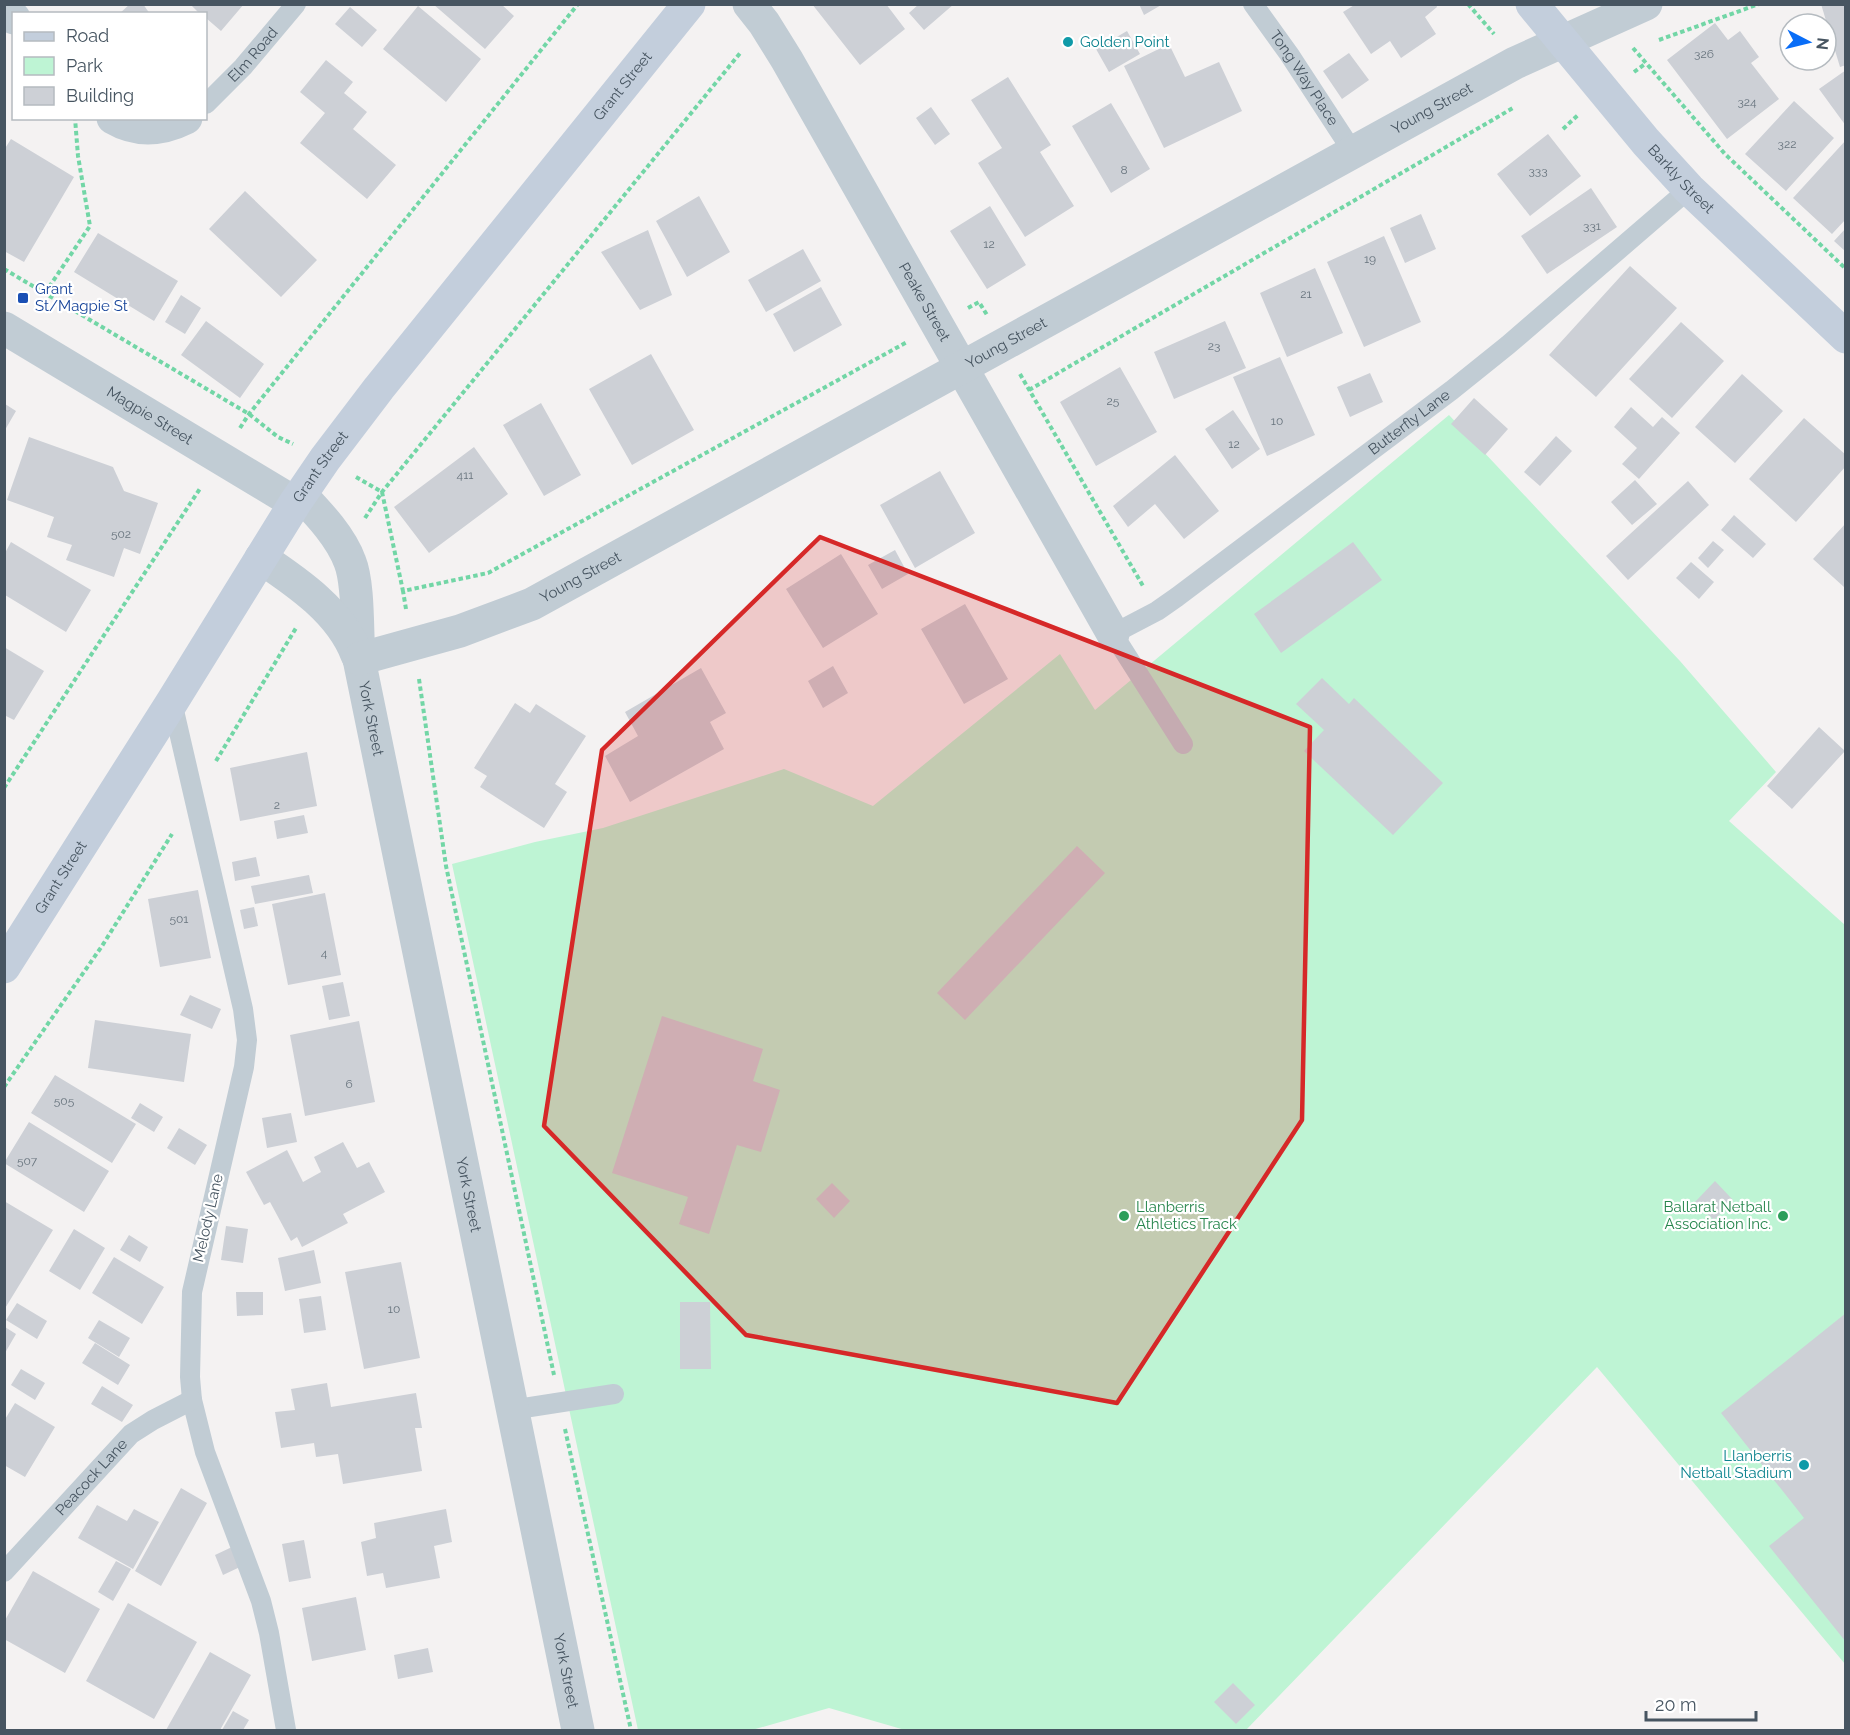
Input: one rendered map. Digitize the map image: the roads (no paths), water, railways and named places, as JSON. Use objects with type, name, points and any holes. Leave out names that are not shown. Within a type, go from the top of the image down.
[{"type":"main road","name":"Grant Street","points":[[4,967],[325,459],[379,388],[689,4]]},
{"type":"main road","name":"Barkly Street","points":[[1532,4],[1561,42],[1689,189],[1845,337]]},
{"type":"street","name":"Young Street","points":[[358,659],[478,625],[532,604],[1515,63],[1646,4]]},
{"type":"street","name":"Peake Street","points":[[756,14],[938,324],[1113,634]]},
{"type":"street","points":[[117,120],[124,124],[146,128],[164,127],[181,120]]},
{"type":"street","name":"Magpie Street","points":[[4,328],[221,458],[298,499]]},
{"type":"street","name":"York Street","points":[[298,499],[320,516],[345,550],[353,571],[358,659],[578,1731]]},
{"type":"street","name":"York Street","points":[[261,558],[286,574],[314,598],[350,638],[358,659]]},
{"type":"lane","name":"Elm Road","points":[[207,103],[243,67],[296,4]]},
{"type":"lane","name":"Tong Way Place","points":[[1253,4],[1289,54],[1353,152]]},
{"type":"lane","name":"Butterfly Lane","points":[[1113,634],[1157,611],[1355,465],[1508,345],[1689,189]]},
{"type":"lane","points":[[1113,634],[1183,744]]},
{"type":"lane","name":"Melody Lane","points":[[172,702],[243,1009],[247,1040],[244,1067],[192,1292],[189,1349],[192,1400],[205,1452],[261,1600],[286,1731]]},
{"type":"lane","points":[[512,1410],[614,1394]]},
{"type":"lane","name":"Peacock Lane","points":[[4,1572],[131,1434],[192,1400]]},
{"type":"place","name":"Golden Point","points":[[1068,42]]},
{"type":"place","name":"Grant St/Magpie St","points":[[23,298]]},
{"type":"place","name":"Llanberris Athletics Track","points":[[1124,1216]]},
{"type":"place","name":"Ballarat Netball Association Inc.","points":[[1783,1216]]},
{"type":"place","name":"Llanberris Netball Stadium","points":[[1804,1465]]}]
